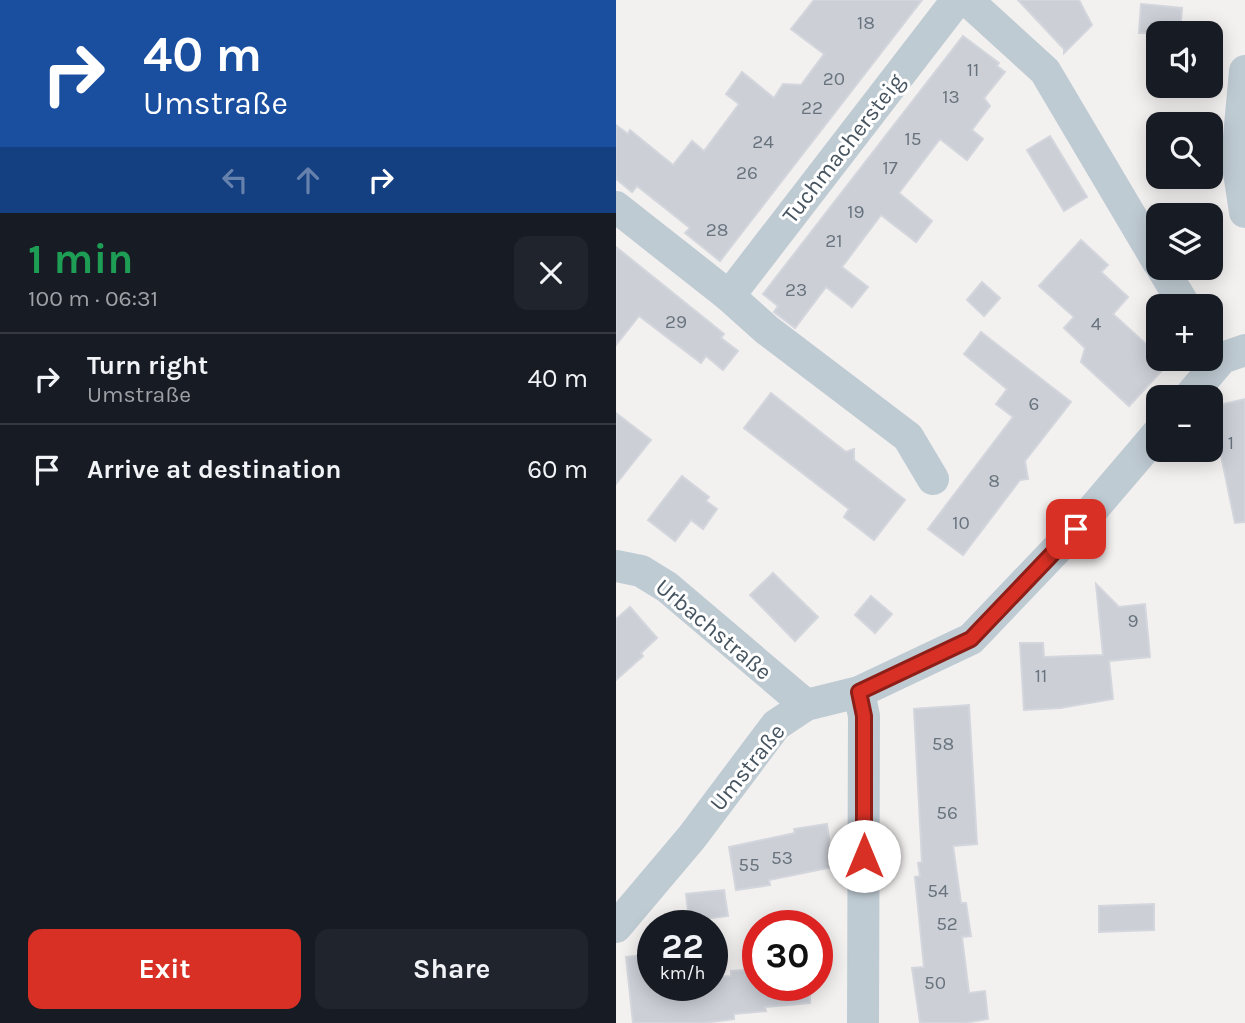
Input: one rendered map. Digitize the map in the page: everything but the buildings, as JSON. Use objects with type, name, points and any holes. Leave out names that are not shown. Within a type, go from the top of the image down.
[{"type":"street","name":"Tuchmachersteig","points":[[729,296],[957,0]]},
{"type":"street","points":[[967,0],[1045,71],[1146,242]]},
{"type":"street","points":[[1245,71],[1237,159],[1245,212]]},
{"type":"street","points":[[616,207],[729,296],[767,330],[908,437],[933,479]]},
{"type":"street","points":[[1199,385],[1226,351]]},
{"type":"street","name":"Umstraße","points":[[616,927],[692,837],[776,724],[806,705],[859,692],[971,639],[1076,529],[1146,447]]},
{"type":"street","name":"Urbachstraße","points":[[616,566],[642,571],[667,587],[806,705]]},
{"type":"street","points":[[859,692],[864,716],[863,1023]]},
{"type":"route","points":[[864,856],[864,716],[859,692],[971,639],[1076,529]]}]
